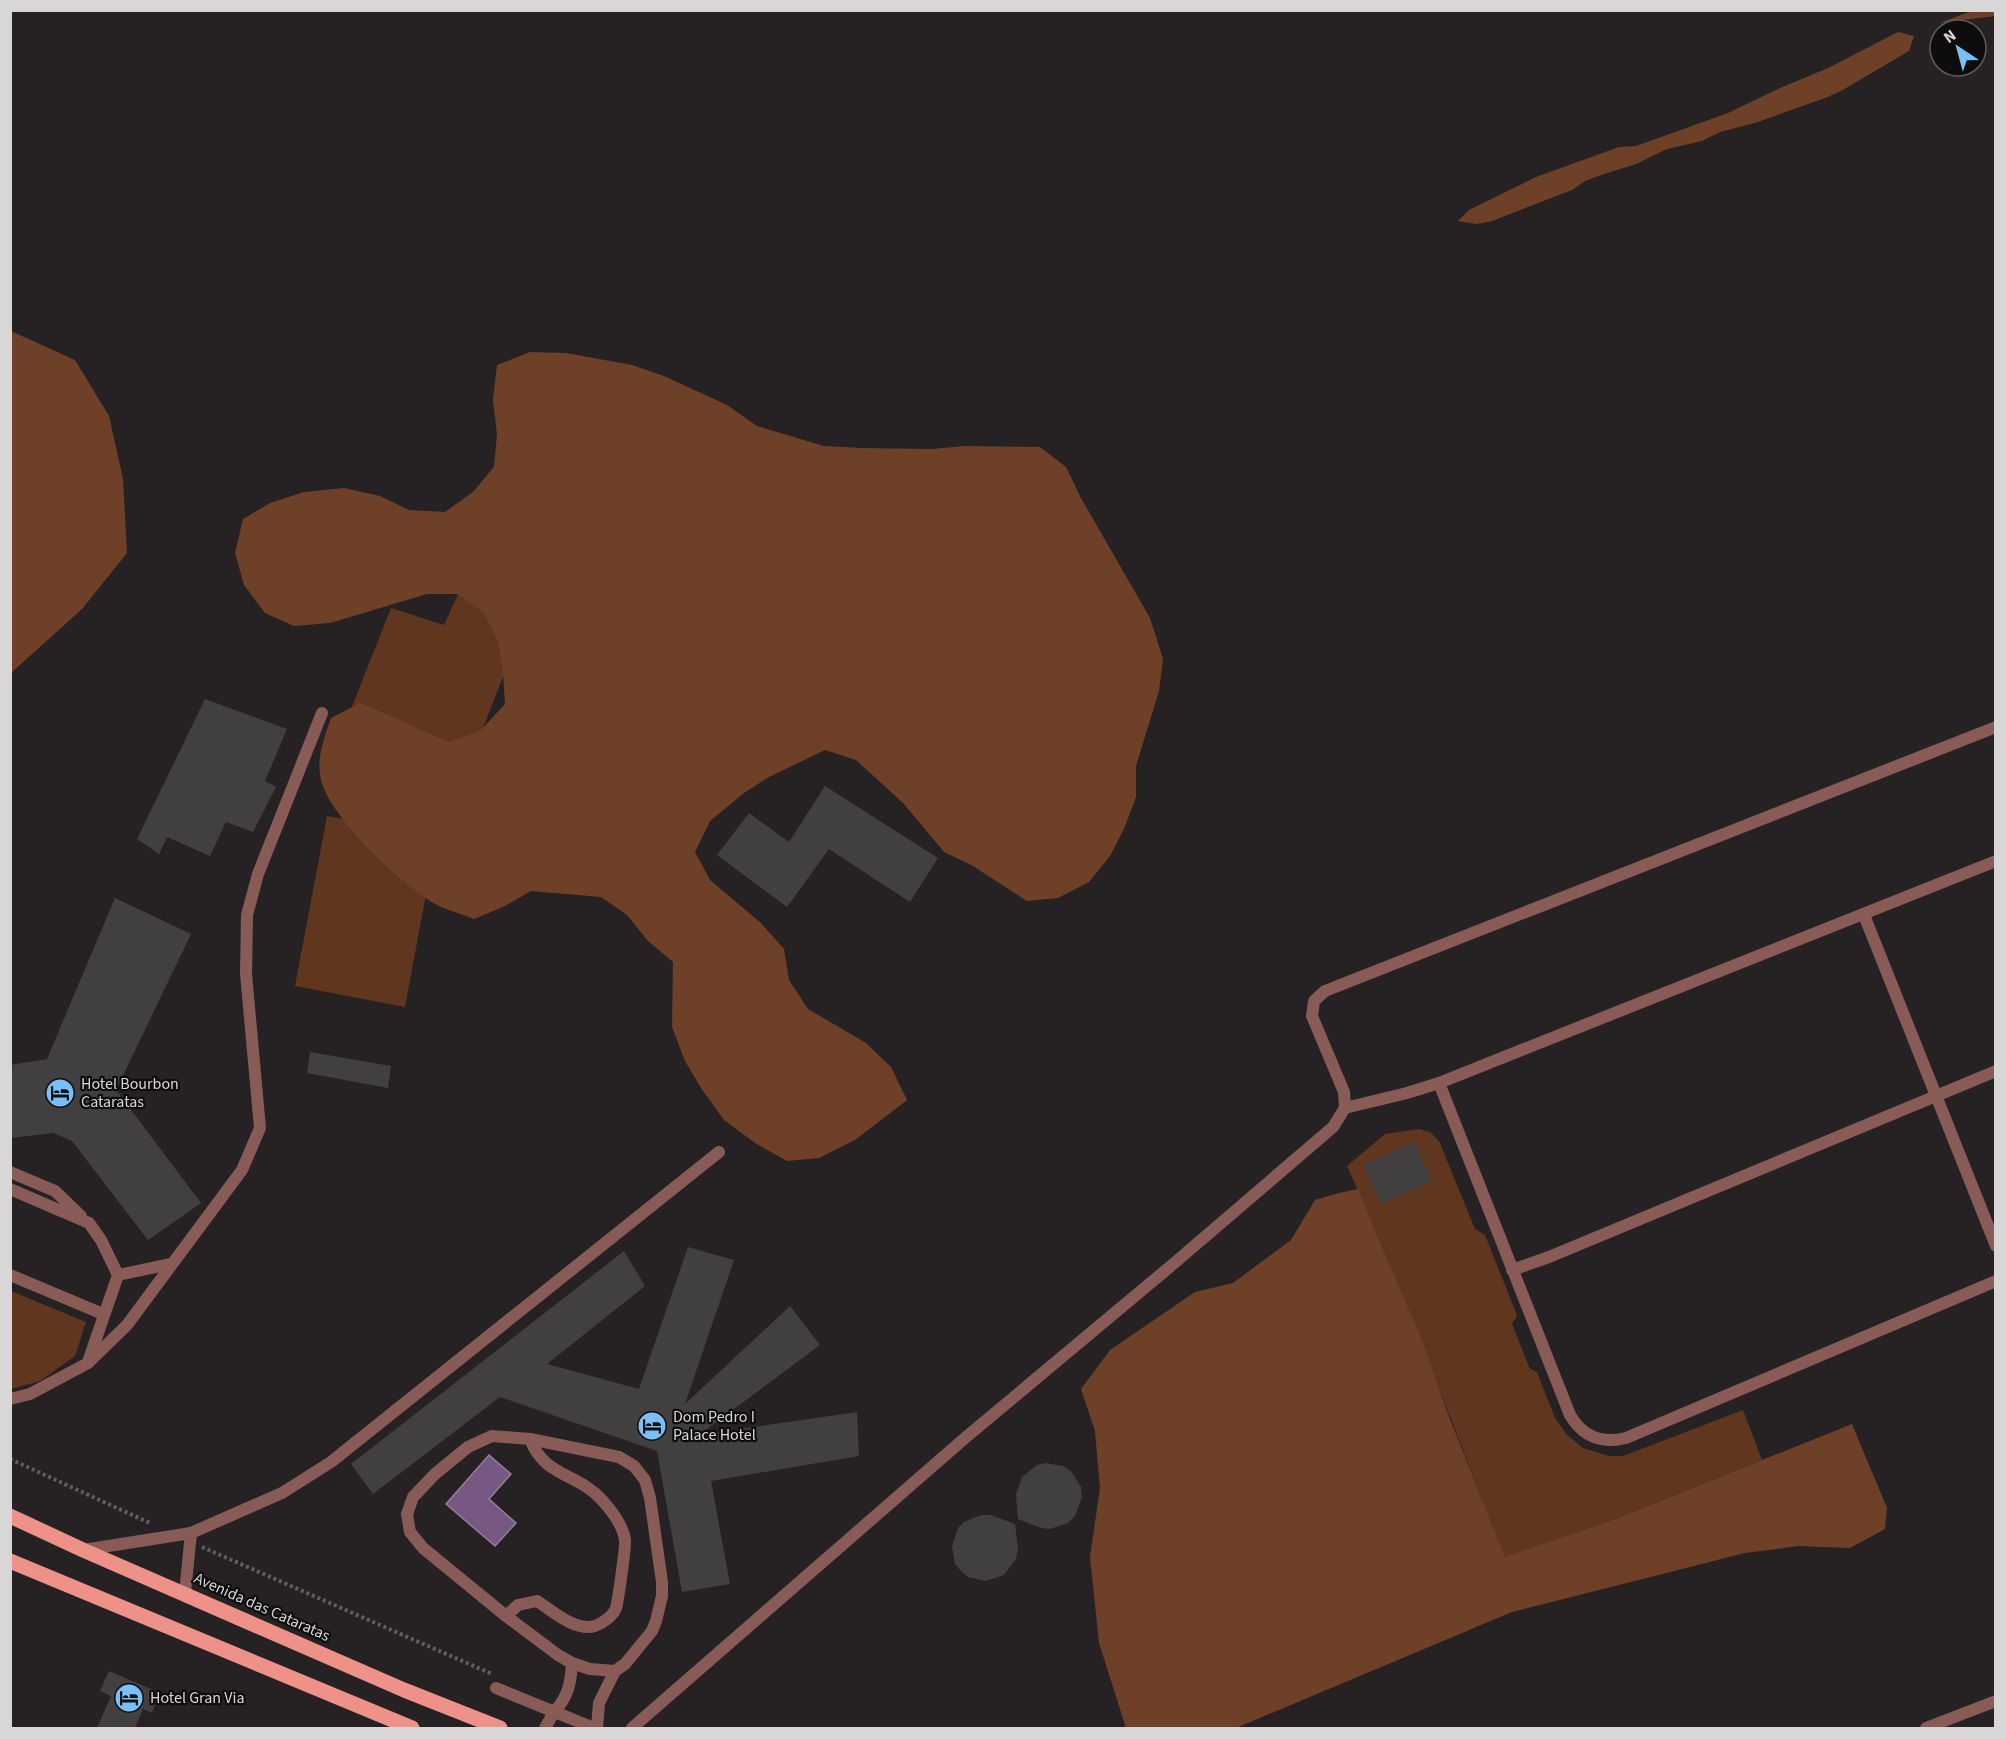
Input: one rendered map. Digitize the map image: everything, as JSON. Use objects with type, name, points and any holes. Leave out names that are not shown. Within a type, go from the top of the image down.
[{"type":"main road","name":"Avenida das Cataratas","points":[[10,1516],[404,1690],[500,1728]]},
{"type":"main road","points":[[10,1561],[412,1728]]},
{"type":"street","points":[[10,1399],[30,1394],[88,1363],[127,1324],[242,1170],[260,1128],[246,974],[247,915],[258,874],[322,713]]},
{"type":"street","points":[[632,1728],[965,1438],[1333,1127],[1345,1108],[1344,1092],[1312,1016],[1314,1001],[1325,991],[1995,727]]},
{"type":"street","points":[[1345,1108],[1439,1083],[1995,861]]},
{"type":"street","points":[[1864,915],[1995,1246]]},
{"type":"street","points":[[1512,1269],[1549,1257],[1995,1071]]},
{"type":"street","points":[[1439,1083],[1570,1415],[1576,1425],[1593,1438],[1604,1441],[1626,1438],[1995,1281]]},
{"type":"street","points":[[83,1550],[176,1535],[190,1537],[282,1493],[331,1462],[719,1152]]},
{"type":"street","points":[[10,1172],[55,1191],[89,1223],[101,1240],[118,1275],[88,1363]]},
{"type":"street","points":[[10,1189],[89,1223]]},
{"type":"street","points":[[118,1275],[170,1264]]},
{"type":"street","points":[[10,1275],[103,1314]]},
{"type":"street","points":[[496,1688],[596,1728],[599,1703],[615,1671],[625,1664],[652,1631],[659,1610],[662,1582],[648,1489],[640,1473],[627,1461],[619,1457],[530,1439],[492,1437],[475,1442],[435,1474],[413,1497],[407,1514],[410,1533],[416,1541],[506,1616],[572,1663],[590,1669],[615,1671]]},
{"type":"street","points":[[506,1616],[518,1605],[537,1601],[575,1625],[589,1627],[603,1622],[615,1609],[625,1540],[619,1525],[600,1498],[588,1488],[550,1468],[535,1452],[530,1439]]},
{"type":"street","points":[[185,1593],[190,1537]]},
{"type":"street","points":[[545,1728],[568,1692],[572,1663]]},
{"type":"street","points":[[1926,1728],[1995,1701]]},
{"type":"path","points":[[10,1459],[176,1535]]},
{"type":"path","points":[[190,1537],[493,1675]]},
{"type":"shaded area","points":[[1972,11],[1995,11],[1995,16],[1953,18]]},
{"type":"shaded area","points":[[1898,32],[1914,36],[1909,51],[1825,98],[1758,122],[1720,132],[1702,141],[1667,149],[1636,164],[1585,181],[1572,190],[1492,221],[1477,224],[1458,221],[1469,210],[1536,177],[1619,147],[1636,146],[1728,113],[1828,68]]},
{"type":"shaded area","points":[[11,331],[75,360],[109,416],[123,479],[127,553],[82,609],[11,673]]},
{"type":"shaded area","points":[[530,352],[566,353],[632,365],[664,376],[727,405],[757,426],[824,446],[932,449],[965,446],[1040,447],[1066,467],[1081,498],[1150,618],[1163,659],[1159,691],[1136,766],[1136,797],[1124,829],[1110,856],[1089,882],[1058,898],[1027,901],[973,866],[944,852],[904,804],[856,760],[825,750],[769,777],[744,793],[710,821],[695,852],[710,880],[761,923],[784,949],[789,980],[808,1009],[866,1043],[891,1067],[907,1100],[855,1140],[819,1158],[787,1161],[755,1143],[724,1120],[685,1061],[672,1027],[673,962],[648,941],[627,915],[601,897],[531,891],[503,907],[474,919],[443,908],[389,869],[353,832],[327,796],[321,780],[319,764],[331,718],[360,703],[449,742],[480,731],[505,704],[498,641],[484,613],[458,594],[427,594],[330,623],[294,626],[265,613],[244,585],[235,553],[243,519],[270,503],[304,492],[344,488],[380,496],[409,510],[445,512],[473,492],[494,467],[497,434],[493,400],[497,365]]},
{"type":"shaded area","points":[[473,561],[539,585],[474,751],[351,709],[391,608],[444,625]]},
{"type":"shaded area","points":[[327,816],[437,835],[405,1007],[295,986]]},
{"type":"shaded area","points":[[1419,1129],[1430,1132],[1439,1141],[1475,1229],[1485,1235],[1517,1315],[1512,1324],[1530,1369],[1537,1372],[1555,1418],[1567,1435],[1583,1448],[1609,1456],[1623,1456],[1743,1410],[1762,1460],[1615,1519],[1505,1558],[1409,1312],[1347,1166],[1385,1134]]},
{"type":"shaded area","points":[[1358,1189],[1423,1343],[1450,1419],[1505,1557],[1615,1519],[1852,1424],[1887,1508],[1885,1529],[1850,1548],[1798,1546],[1745,1553],[1512,1612],[1236,1728],[1126,1728],[1099,1643],[1090,1557],[1100,1488],[1095,1431],[1081,1389],[1110,1350],[1195,1292],[1233,1283],[1291,1240],[1315,1200]]},
{"type":"shaded area","points":[[11,1291],[86,1322],[75,1356],[40,1381],[11,1389]]},
{"type":"shaded area","points":[[489,1455],[511,1474],[489,1499],[516,1523],[495,1546],[446,1504]]},
{"type":"building","points":[[205,699],[287,729],[265,781],[276,787],[253,832],[226,822],[210,856],[167,837],[159,854],[137,839]]},
{"type":"building","points":[[825,786],[938,858],[910,902],[829,849],[787,907],[717,855],[749,813],[789,842]]},
{"type":"building","points":[[115,898],[191,934],[116,1090],[201,1203],[148,1240],[72,1141],[53,1133],[10,1138],[10,1065],[47,1059]]},
{"type":"building","points":[[310,1052],[391,1066],[388,1088],[307,1073]]},
{"type":"building","points":[[1415,1142],[1432,1181],[1381,1204],[1364,1165]]},
{"type":"building","points":[[688,1247],[734,1260],[685,1404],[790,1306],[820,1345],[699,1435],[857,1412],[859,1456],[711,1481],[730,1584],[682,1592],[657,1451],[500,1397],[373,1494],[351,1464],[624,1251],[645,1286],[547,1364],[639,1389]]},
{"type":"building","points":[[1045,1463],[1063,1466],[1071,1471],[1081,1487],[1082,1497],[1075,1516],[1068,1523],[1050,1529],[1018,1519],[1016,1494],[1022,1477],[1037,1465]]},
{"type":"building","points":[[981,1515],[991,1515],[1015,1524],[1018,1549],[1016,1559],[1004,1575],[986,1581],[968,1577],[961,1571],[955,1564],[952,1546],[958,1528],[964,1522]]},
{"type":"building","points":[[109,1671],[160,1693],[152,1713],[143,1709],[135,1728],[97,1728],[111,1696],[100,1691]]},
{"type":"place","name":"Hotel Bourbon Cataratas","points":[[60,1093]]},
{"type":"place","name":"Dom Pedro I Palace Hotel","points":[[652,1426]]},
{"type":"place","name":"Hotel Gran Via","points":[[129,1698]]}]
